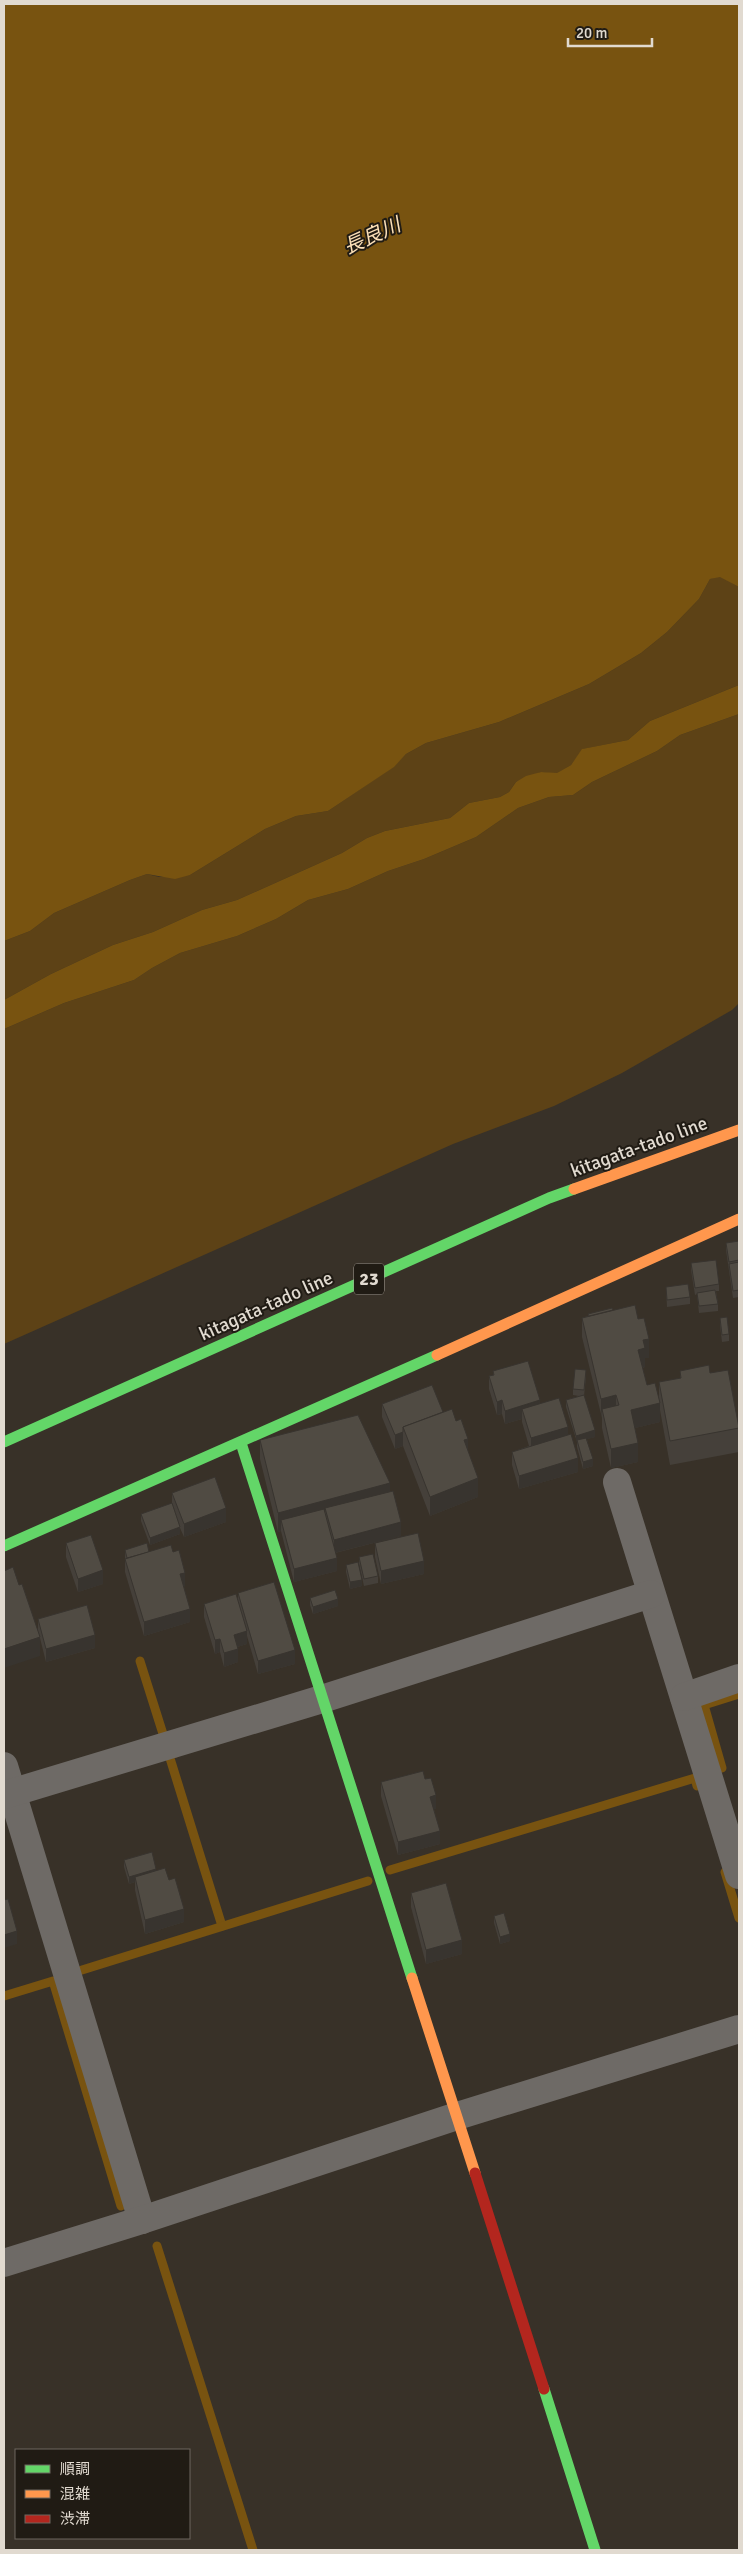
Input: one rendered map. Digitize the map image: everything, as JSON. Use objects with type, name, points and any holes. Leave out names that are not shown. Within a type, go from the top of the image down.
[{"type":"street","name":"kitagata-tado line","points":[[4,1442],[549,1198],[739,1130]]},
{"type":"street","points":[[4,1546],[241,1443],[739,1220]]},
{"type":"street","points":[[241,1443],[454,2117],[595,2550]]},
{"type":"street","points":[[617,1482],[739,1875]]},
{"type":"street","points":[[8,1794],[322,1699],[651,1594]]},
{"type":"street","points":[[684,1697],[739,1678]]},
{"type":"street","points":[[4,1766],[8,1794],[142,2220]]},
{"type":"street","points":[[4,2263],[142,2220],[454,2117],[739,2029]]},
{"type":"shaded area","points":[[720,576],[739,587],[739,685],[650,721],[628,740],[583,749],[571,765],[556,774],[541,772],[516,782],[509,792],[500,797],[469,803],[450,818],[385,831],[367,838],[342,853],[237,900],[202,910],[153,932],[113,945],[51,974],[4,1000],[4,941],[30,931],[54,913],[130,880],[147,874],[159,877],[190,875],[265,829],[296,816],[328,811],[393,767],[406,754],[426,743],[499,722],[589,684],[641,653],[667,632],[699,599],[710,579]]},
{"type":"shaded area","points":[[739,714],[739,1003],[732,1010],[622,1073],[554,1106],[453,1144],[4,1344],[4,1029],[64,1003],[134,980],[180,953],[237,936],[276,919],[308,900],[348,889],[388,871],[424,859],[476,837],[518,808],[549,797],[573,795],[592,782],[657,751],[680,735]]},
{"type":"water","name":"長良川","points":[[4,4],[739,4],[739,587],[720,577],[710,579],[699,599],[667,632],[641,653],[589,684],[499,722],[426,743],[406,754],[394,767],[328,811],[296,816],[265,829],[190,875],[175,879],[147,874],[130,880],[54,913],[30,931],[4,941]]},
{"type":"water","points":[[739,685],[739,714],[680,735],[657,751],[592,782],[573,795],[549,797],[518,808],[476,837],[424,859],[388,871],[348,889],[308,900],[276,919],[237,936],[180,953],[134,980],[64,1003],[4,1029],[4,1000],[51,974],[113,945],[153,932],[202,910],[237,900],[342,853],[367,838],[385,831],[450,818],[469,803],[500,797],[509,792],[516,782],[526,776],[541,772],[557,773],[571,765],[582,749],[628,740],[650,721]]},
{"type":"building","points":[[739,1241],[739,1260],[729,1262],[726,1243]]},
{"type":"building","points":[[716,1260],[719,1284],[695,1288],[691,1263]]},
{"type":"building","points":[[739,1262],[739,1290],[733,1291],[729,1264]]},
{"type":"building","points":[[688,1284],[690,1297],[667,1300],[666,1287]]},
{"type":"building","points":[[715,1290],[718,1304],[699,1306],[697,1293]]},
{"type":"building","points":[[635,1305],[638,1319],[644,1318],[649,1339],[643,1340],[645,1348],[638,1350],[647,1385],[655,1383],[660,1403],[631,1410],[638,1443],[611,1449],[602,1409],[619,1405],[616,1395],[601,1399],[582,1318]]},
{"type":"building","points":[[612,1308],[613,1310],[589,1316],[588,1314]]},
{"type":"building","points":[[727,1317],[729,1334],[722,1335],[720,1318]]},
{"type":"building","points":[[528,1361],[540,1400],[505,1411],[502,1400],[497,1402],[489,1376],[494,1375],[493,1371]]},
{"type":"building","points":[[709,1365],[710,1373],[728,1370],[739,1428],[670,1441],[659,1382],[681,1378],[680,1371]]},
{"type":"building","points":[[575,1369],[586,1370],[584,1390],[573,1389]]},
{"type":"building","points":[[432,1385],[443,1412],[403,1427],[403,1432],[395,1435],[382,1404]]},
{"type":"building","points":[[584,1395],[595,1430],[576,1436],[566,1400]]},
{"type":"building","points":[[559,1398],[568,1427],[531,1438],[522,1409]]},
{"type":"building","points":[[452,1409],[456,1421],[461,1419],[468,1439],[464,1440],[478,1478],[430,1497],[403,1427]]},
{"type":"building","points":[[358,1415],[390,1483],[278,1513],[260,1440]]},
{"type":"building","points":[[571,1434],[578,1458],[519,1476],[512,1452]]},
{"type":"building","points":[[586,1438],[593,1459],[583,1462],[577,1440]]},
{"type":"building","points":[[215,1477],[226,1508],[184,1524],[172,1493]]},
{"type":"building","points":[[393,1491],[401,1522],[334,1540],[325,1508]]},
{"type":"building","points":[[172,1503],[180,1527],[150,1538],[141,1514]]},
{"type":"building","points":[[324,1509],[337,1558],[294,1569],[281,1520]]},
{"type":"building","points":[[418,1533],[424,1561],[381,1571],[375,1543]]},
{"type":"building","points":[[91,1535],[103,1570],[78,1579],[66,1543]]},
{"type":"building","points":[[147,1543],[149,1552],[127,1558],[125,1550]]},
{"type":"building","points":[[171,1545],[173,1552],[179,1550],[185,1573],[180,1574],[190,1609],[144,1622],[125,1559]]},
{"type":"building","points":[[373,1554],[378,1576],[364,1579],[359,1557]]},
{"type":"building","points":[[358,1562],[362,1580],[350,1582],[346,1565]]},
{"type":"building","points":[[13,1567],[19,1585],[22,1584],[40,1637],[4,1649],[4,1571]]},
{"type":"building","points":[[274,1582],[295,1650],[258,1661],[238,1593]]},
{"type":"building","points":[[335,1590],[338,1599],[313,1607],[310,1598]]},
{"type":"building","points":[[236,1594],[247,1631],[234,1635],[238,1649],[224,1653],[220,1639],[215,1640],[204,1604]]},
{"type":"building","points":[[87,1605],[95,1635],[46,1649],[38,1619]]},
{"type":"building","points":[[423,1771],[425,1779],[431,1778],[436,1795],[430,1797],[440,1831],[398,1842],[381,1782]]},
{"type":"building","points":[[152,1852],[156,1869],[129,1877],[124,1860]]},
{"type":"building","points":[[165,1868],[169,1880],[175,1878],[184,1909],[145,1920],[135,1877]]},
{"type":"building","points":[[446,1883],[462,1940],[426,1950],[411,1893]]},
{"type":"building","points":[[8,1899],[17,1931],[4,1935],[4,1900]]},
{"type":"building","points":[[504,1913],[510,1934],[500,1937],[494,1916]]},
{"type":"waterway","points":[[140,1661],[163,1734]]},
{"type":"waterway","points":[[722,1768],[704,1705],[739,1694]]},
{"type":"waterway","points":[[176,1753],[169,1755],[222,1926]]},
{"type":"waterway","points":[[390,1870],[695,1778],[697,1786]]},
{"type":"waterway","points":[[725,1872],[739,1918]]},
{"type":"waterway","points":[[82,1970],[368,1881]]},
{"type":"waterway","points":[[4,1996],[53,1981],[121,2206]]},
{"type":"waterway","points":[[157,2246],[253,2550]]},
{"type":"traffic: fast","points":[[4,1442],[549,1198],[574,1189]]},
{"type":"traffic: fast","points":[[4,1546],[437,1355]]},
{"type":"traffic: fast","points":[[241,1443],[412,1978]]},
{"type":"traffic: fast","points":[[544,2389],[595,2550]]},
{"type":"traffic: slow","points":[[574,1189],[739,1130]]},
{"type":"traffic: slow","points":[[437,1355],[739,1219]]},
{"type":"traffic: slow","points":[[412,1978],[475,2173]]},
{"type":"traffic: jam","points":[[475,2173],[544,2389]]}]
